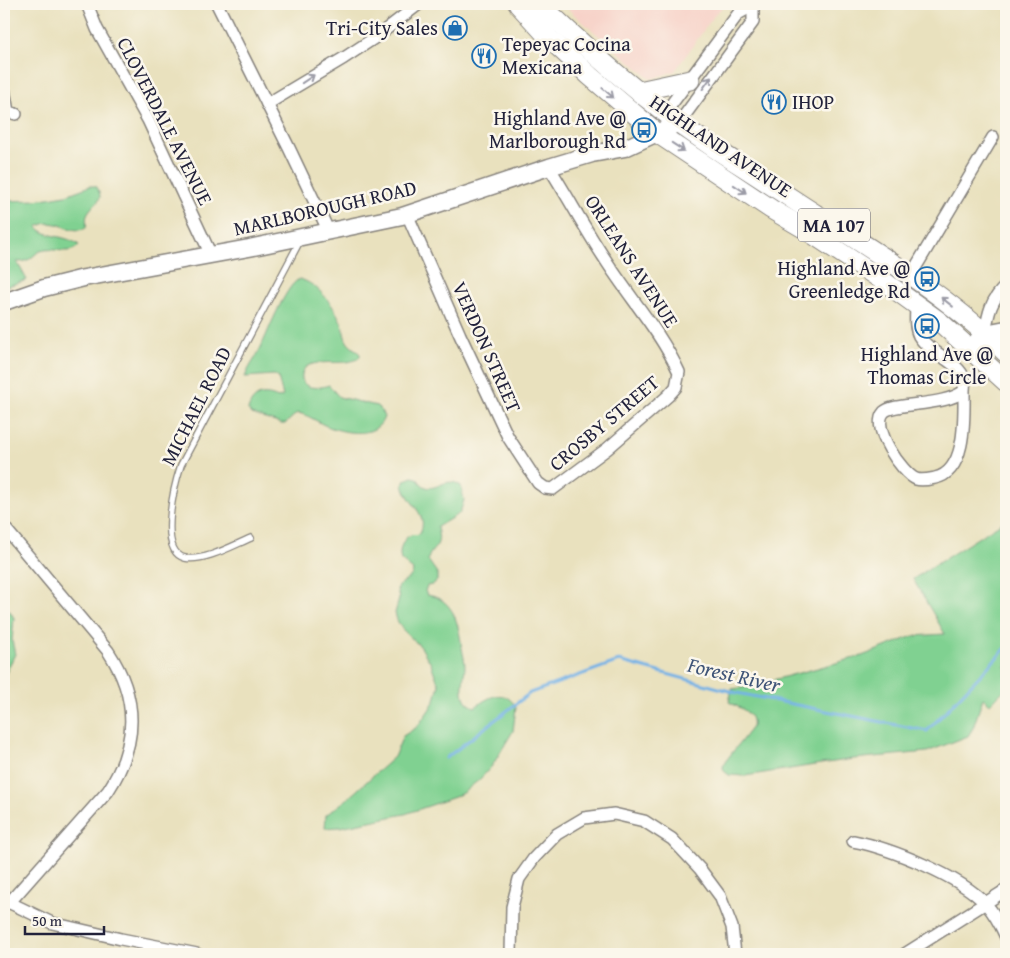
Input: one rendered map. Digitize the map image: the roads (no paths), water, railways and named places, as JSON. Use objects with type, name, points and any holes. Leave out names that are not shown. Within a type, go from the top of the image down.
[{"type":"main road","name":"HIGHLAND AVENUE","points":[[518,4],[550,39],[657,133],[771,210],[839,251],[940,322],[1006,382]]},
{"type":"main road","name":"HIGHLAND AVENUE","points":[[540,4],[611,68],[672,118],[737,163],[911,275],[985,333],[1006,353]]},
{"type":"main road","points":[[639,91],[690,80]]},
{"type":"street","name":"CLOVERDALE AVENUE","points":[[86,4],[97,29],[148,120],[212,255]]},
{"type":"street","points":[[217,4],[329,232]]},
{"type":"street","points":[[267,104],[344,58],[419,4]]},
{"type":"street","points":[[672,118],[690,80],[738,14],[754,5]]},
{"type":"street","points":[[672,118],[753,22],[754,5]]},
{"type":"street","points":[[4,89],[12,113]]},
{"type":"street","name":"MARLBOROUGH ROAD","points":[[4,302],[66,282],[302,238],[407,214],[549,167],[592,154],[625,148],[657,133],[672,118]]},
{"type":"street","points":[[911,275],[992,137]]},
{"type":"street","name":"ORLEANS AVENUE","points":[[549,167],[605,260],[675,362],[679,378]]},
{"type":"street","name":"VERDON STREET","points":[[407,214],[460,335],[508,437],[538,483],[545,488]]},
{"type":"street","points":[[985,333],[989,310],[998,293],[1006,286]]},
{"type":"street","points":[[916,305],[919,336],[934,353],[960,371],[964,379],[964,391],[964,423],[961,446],[953,466],[947,473],[938,478],[923,480],[916,478],[902,465],[886,444],[880,427],[880,419],[885,411],[892,408],[950,399],[964,391]]},
{"type":"street","points":[[969,349],[985,333],[1006,329]]},
{"type":"street","name":"CROSBY STREET","points":[[545,488],[553,489],[561,484],[607,449],[668,396],[676,387],[679,378]]},
{"type":"street","points":[[4,527],[117,664],[124,680],[131,719],[126,758],[108,791],[7,901],[52,923],[197,954]]},
{"type":"street","points":[[511,954],[512,907],[519,879],[534,858],[557,834],[584,818],[614,814],[644,821],[672,840],[700,869],[720,896],[732,927],[735,954]]},
{"type":"street","points":[[853,840],[885,850],[941,873],[968,888],[986,904],[1006,937]]},
{"type":"street","points":[[905,954],[1006,890]]},
{"type":"lane","name":"MICHAEL ROAD","points":[[251,538],[223,550],[196,558],[184,558],[177,554],[170,532],[172,498],[181,466],[302,238]]},
{"type":"waterway","name":"Forest River","points":[[446,758],[530,693],[619,661],[737,693],[927,731],[1006,648]]},
{"type":"place","name":"Tri-City Sales","points":[[455,28]]},
{"type":"place","name":"Tepeyac Cocina Mexicana","points":[[484,56]]},
{"type":"place","name":"IHOP","points":[[774,102]]},
{"type":"place","name":"Highland Ave @ Marlborough Rd","points":[[644,130]]},
{"type":"place","name":"Highland Ave @ Greenledge Rd","points":[[927,279]]},
{"type":"place","name":"Highland Ave @ Thomas Circle","points":[[927,326]]}]
